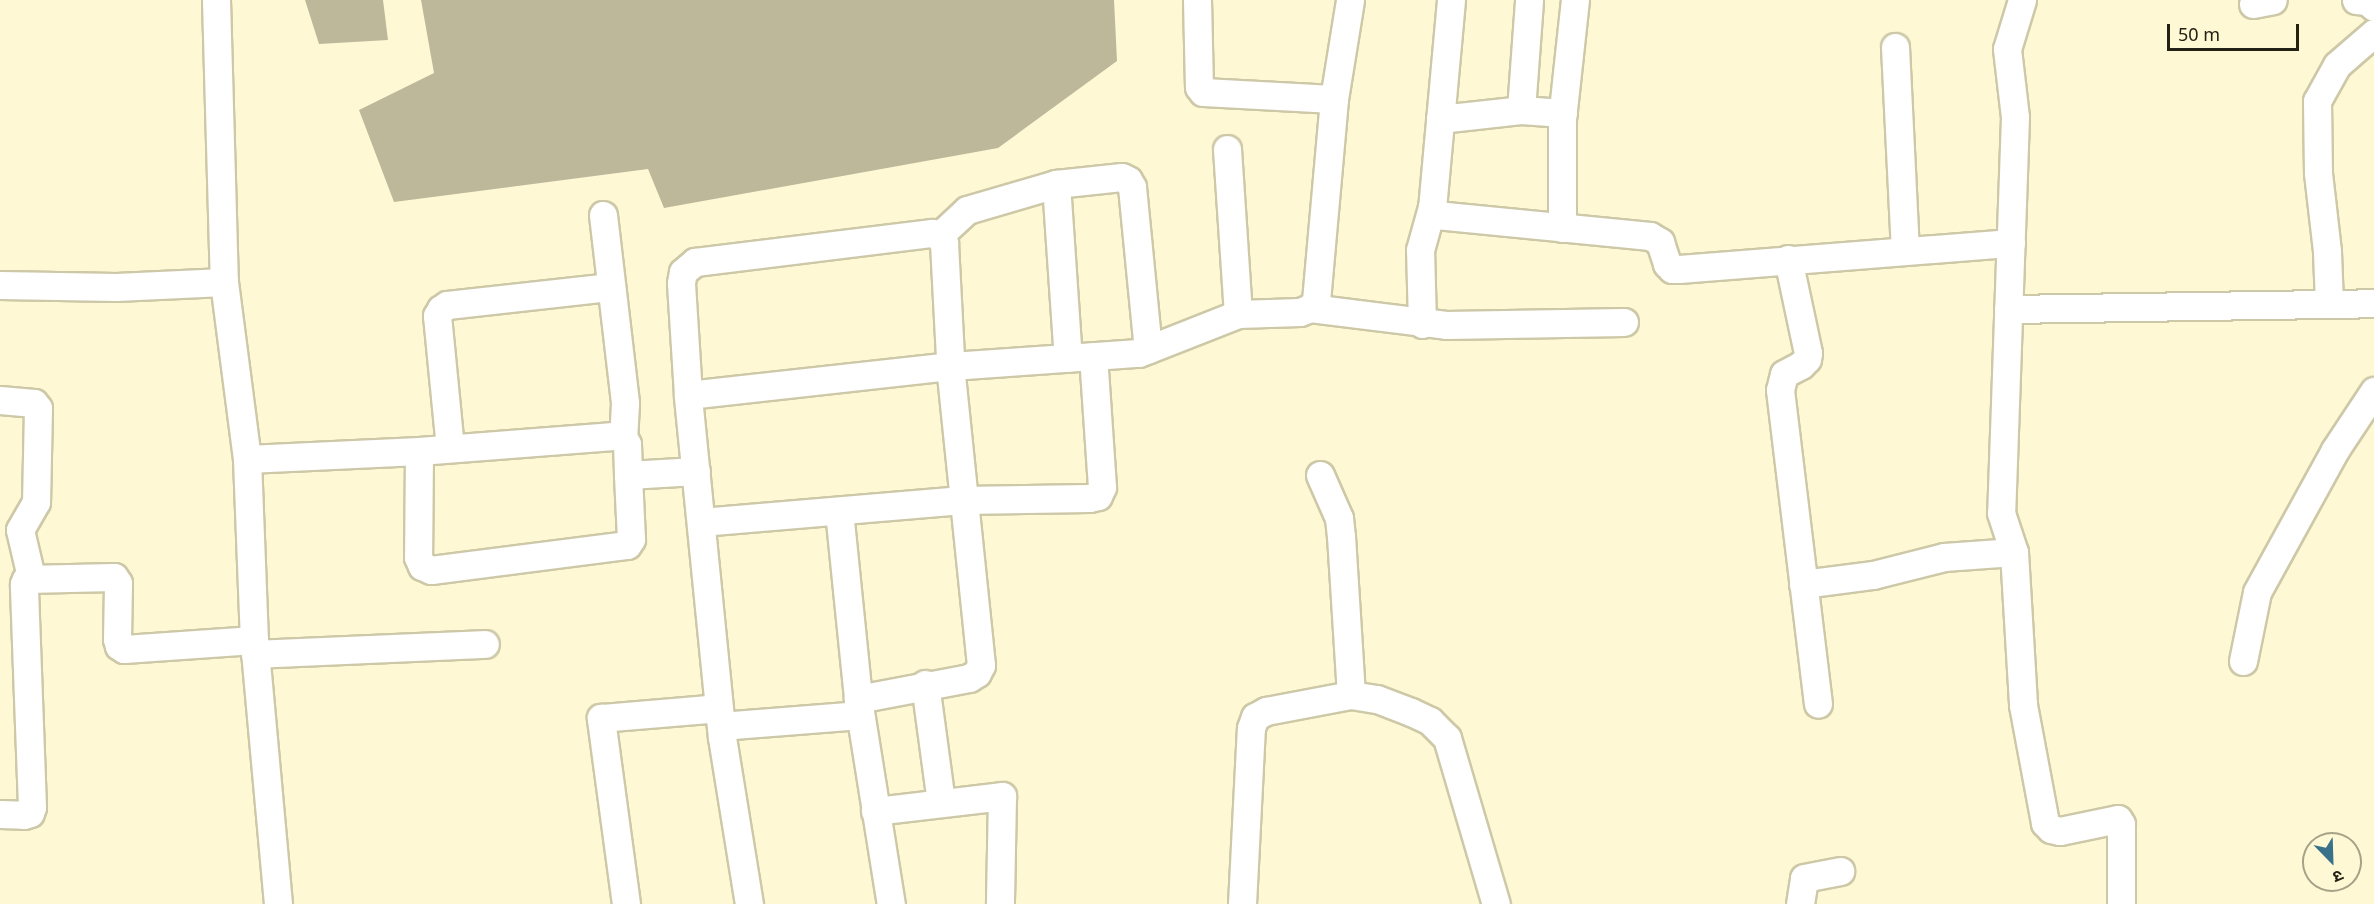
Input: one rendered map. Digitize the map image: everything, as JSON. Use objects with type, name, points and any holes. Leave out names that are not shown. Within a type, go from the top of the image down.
[{"type":"street","points":[[216,0],[224,282],[247,459],[255,647],[278,904]]},
{"type":"street","points":[[1197,0],[1198,87],[1203,92],[1334,99]]},
{"type":"street","points":[[688,395],[951,366],[1139,353],[1238,314],[1300,312],[1310,308],[1316,301],[1334,99],[1350,0]]},
{"type":"street","points":[[1422,324],[1420,250],[1432,207],[1451,0]]},
{"type":"street","points":[[1521,110],[1529,0]]},
{"type":"street","points":[[1562,228],[1563,113],[1575,0]]},
{"type":"street","points":[[2022,0],[2007,49],[2015,117],[2001,513],[2014,552],[2023,705],[2045,823],[2060,831],[2118,819],[2121,824],[2121,904]]},
{"type":"street","points":[[2356,0],[2367,1],[2374,7]]},
{"type":"street","points":[[2329,303],[2327,251],[2319,184],[2317,101],[2337,65],[2374,33]]},
{"type":"street","points":[[1896,47],[1905,249]]},
{"type":"street","points":[[1440,119],[1521,110],[1563,113]]},
{"type":"street","points":[[1227,149],[1238,314]]},
{"type":"street","points":[[939,236],[967,210],[1056,184],[1122,177],[1128,180],[1132,186],[1148,350]]},
{"type":"street","points":[[701,522],[962,500],[1098,496],[1102,487],[1080,357],[1056,184]]},
{"type":"street","points":[[1432,207],[1436,215],[1444,218],[1656,238],[1667,264],[1672,269],[1905,249],[2011,243]]},
{"type":"street","points":[[419,451],[418,557],[422,566],[431,570],[627,545],[631,539],[627,444],[623,437],[625,403],[603,215]]},
{"type":"street","points":[[626,904],[601,718],[720,717],[859,707],[925,684],[969,678],[977,673],[981,666],[962,500],[944,243],[939,236],[932,234],[695,262],[682,272],[688,395],[720,717],[749,904]]},
{"type":"street","points":[[1788,260],[1808,352],[1807,359],[1801,365],[1784,374],[1780,390],[1818,704]]},
{"type":"street","points":[[0,285],[116,287],[224,282]]},
{"type":"street","points":[[450,448],[437,316],[441,309],[447,305],[611,286]]},
{"type":"street","points":[[2008,309],[2374,303]]},
{"type":"street","points":[[1310,308],[1422,324],[1624,322]]},
{"type":"street","points":[[2243,661],[2257,592],[2335,450],[2374,391]]},
{"type":"street","points":[[0,400],[34,403],[38,408],[36,502],[20,530],[31,577]]},
{"type":"street","points":[[247,459],[419,451],[623,437]]},
{"type":"street","points":[[628,475],[696,471]]},
{"type":"street","points":[[1320,475],[1339,518],[1351,695]]},
{"type":"street","points":[[839,510],[859,707],[891,904]]},
{"type":"street","points":[[1803,584],[1873,575],[1944,557],[2014,552]]},
{"type":"street","points":[[0,814],[24,815],[30,813],[32,807],[24,584],[26,579],[31,577],[114,577],[118,583],[117,639],[119,646],[124,649],[485,644]]},
{"type":"street","points":[[925,684],[941,802]]},
{"type":"street","points":[[1242,904],[1251,728],[1255,717],[1266,711],[1351,695],[1377,699],[1411,712],[1430,721],[1447,738],[1496,904]]},
{"type":"street","points":[[876,811],[1002,796],[1000,904]]},
{"type":"street","points":[[1800,904],[1804,878],[1840,872]]},
{"type":"shaded area","points":[[305,0],[383,0],[388,40],[319,44]]},
{"type":"shaded area","points":[[421,0],[1114,0],[1117,61],[998,148],[664,208],[648,169],[394,202],[359,110],[434,73]]}]
